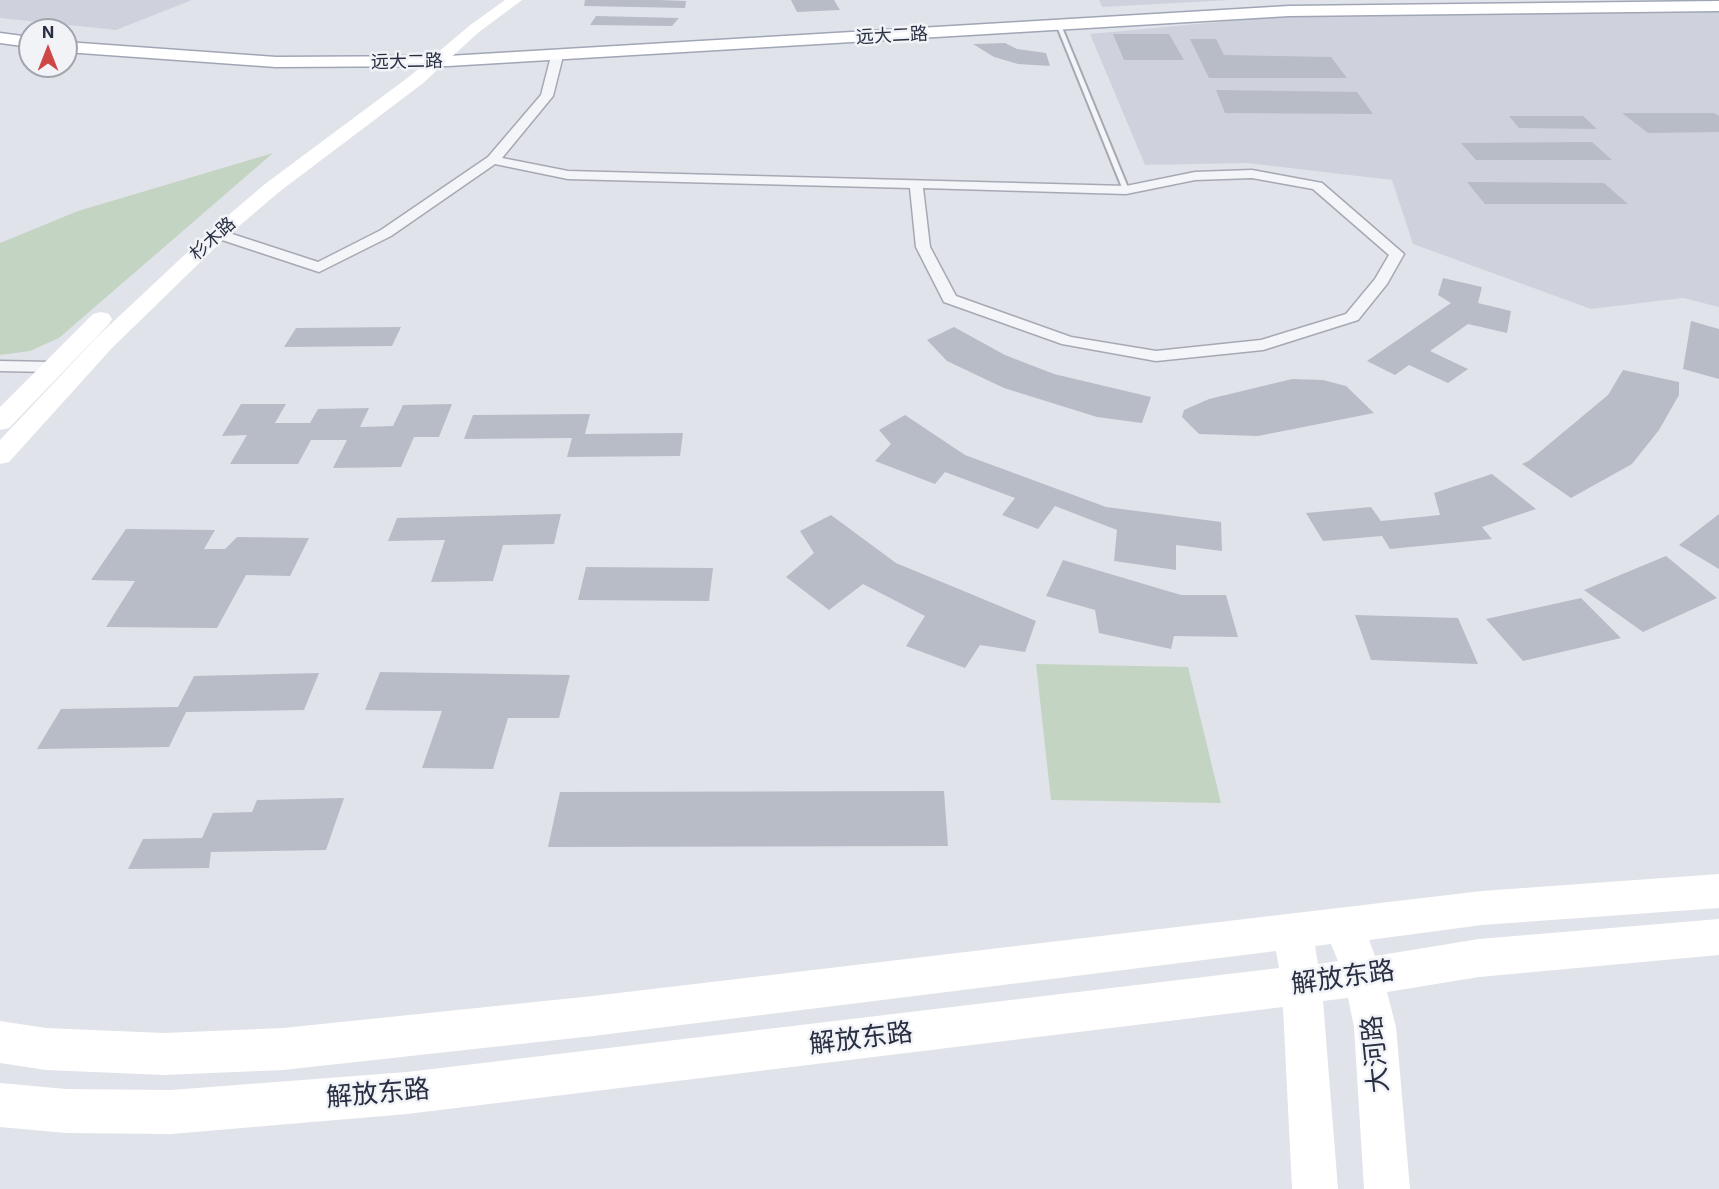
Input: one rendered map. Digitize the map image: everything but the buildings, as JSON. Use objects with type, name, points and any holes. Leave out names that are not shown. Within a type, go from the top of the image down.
[{"type":"main road","points":[[433,56],[495,0]]},
{"type":"main road","points":[[433,56],[515,0]]},
{"type":"main road","name":"远大二路","points":[[78,47],[266,62],[433,56],[1280,4],[1518,0]]},
{"type":"main road","name":"远大二路","points":[[78,37],[150,44],[264,50],[433,56],[557,56],[1289,11],[1719,6]]},
{"type":"main road","points":[[0,27],[18,29]]},
{"type":"main road","points":[[0,38],[18,40]]},
{"type":"main road","name":"杉木路","points":[[0,456],[104,343],[218,234],[433,56]]},
{"type":"main road","name":"杉木路","points":[[0,422],[51,367],[164,260],[216,216],[320,132],[433,56]]},
{"type":"main road","points":[[0,1042],[46,1049],[164,1054],[283,1049],[605,1015],[1482,908],[1719,891]]},
{"type":"main road","name":"大河路","points":[[1342,924],[1364,977],[1376,1027],[1387,1189]]},
{"type":"main road","points":[[1292,930],[1302,984],[1315,1189]]},
{"type":"main road","name":"解放东路","points":[[0,1105],[66,1111],[171,1112],[407,1093],[1364,977],[1479,958],[1719,937]]},
{"type":"street","points":[[218,234],[319,267],[386,233],[493,160],[547,96],[557,56]]},
{"type":"street","points":[[493,160],[568,175],[916,184],[1126,190],[1195,177],[1252,174],[1317,186],[1397,254],[1382,281],[1352,317],[1263,345],[1156,356],[1068,341],[950,299],[923,247],[916,184]]},
{"type":"street","points":[[0,366],[51,367]]},
{"type":"lane","points":[[1058,25],[1126,190]]},
{"type":"shaded area","points":[[0,0],[192,0],[116,30],[78,26],[78,18],[18,18],[18,20],[0,18]]},
{"type":"shaded area","points":[[1099,0],[1231,0],[1102,7]]},
{"type":"shaded area","points":[[1347,10],[1719,12],[1719,307],[1683,298],[1591,309],[1413,244],[1392,180],[1247,163],[1145,165],[1090,34]]},
{"type":"green space","points":[[273,153],[59,338],[30,351],[0,355],[0,243],[78,211]]},
{"type":"green space","points":[[1036,664],[1188,667],[1221,803],[1051,800]]}]
